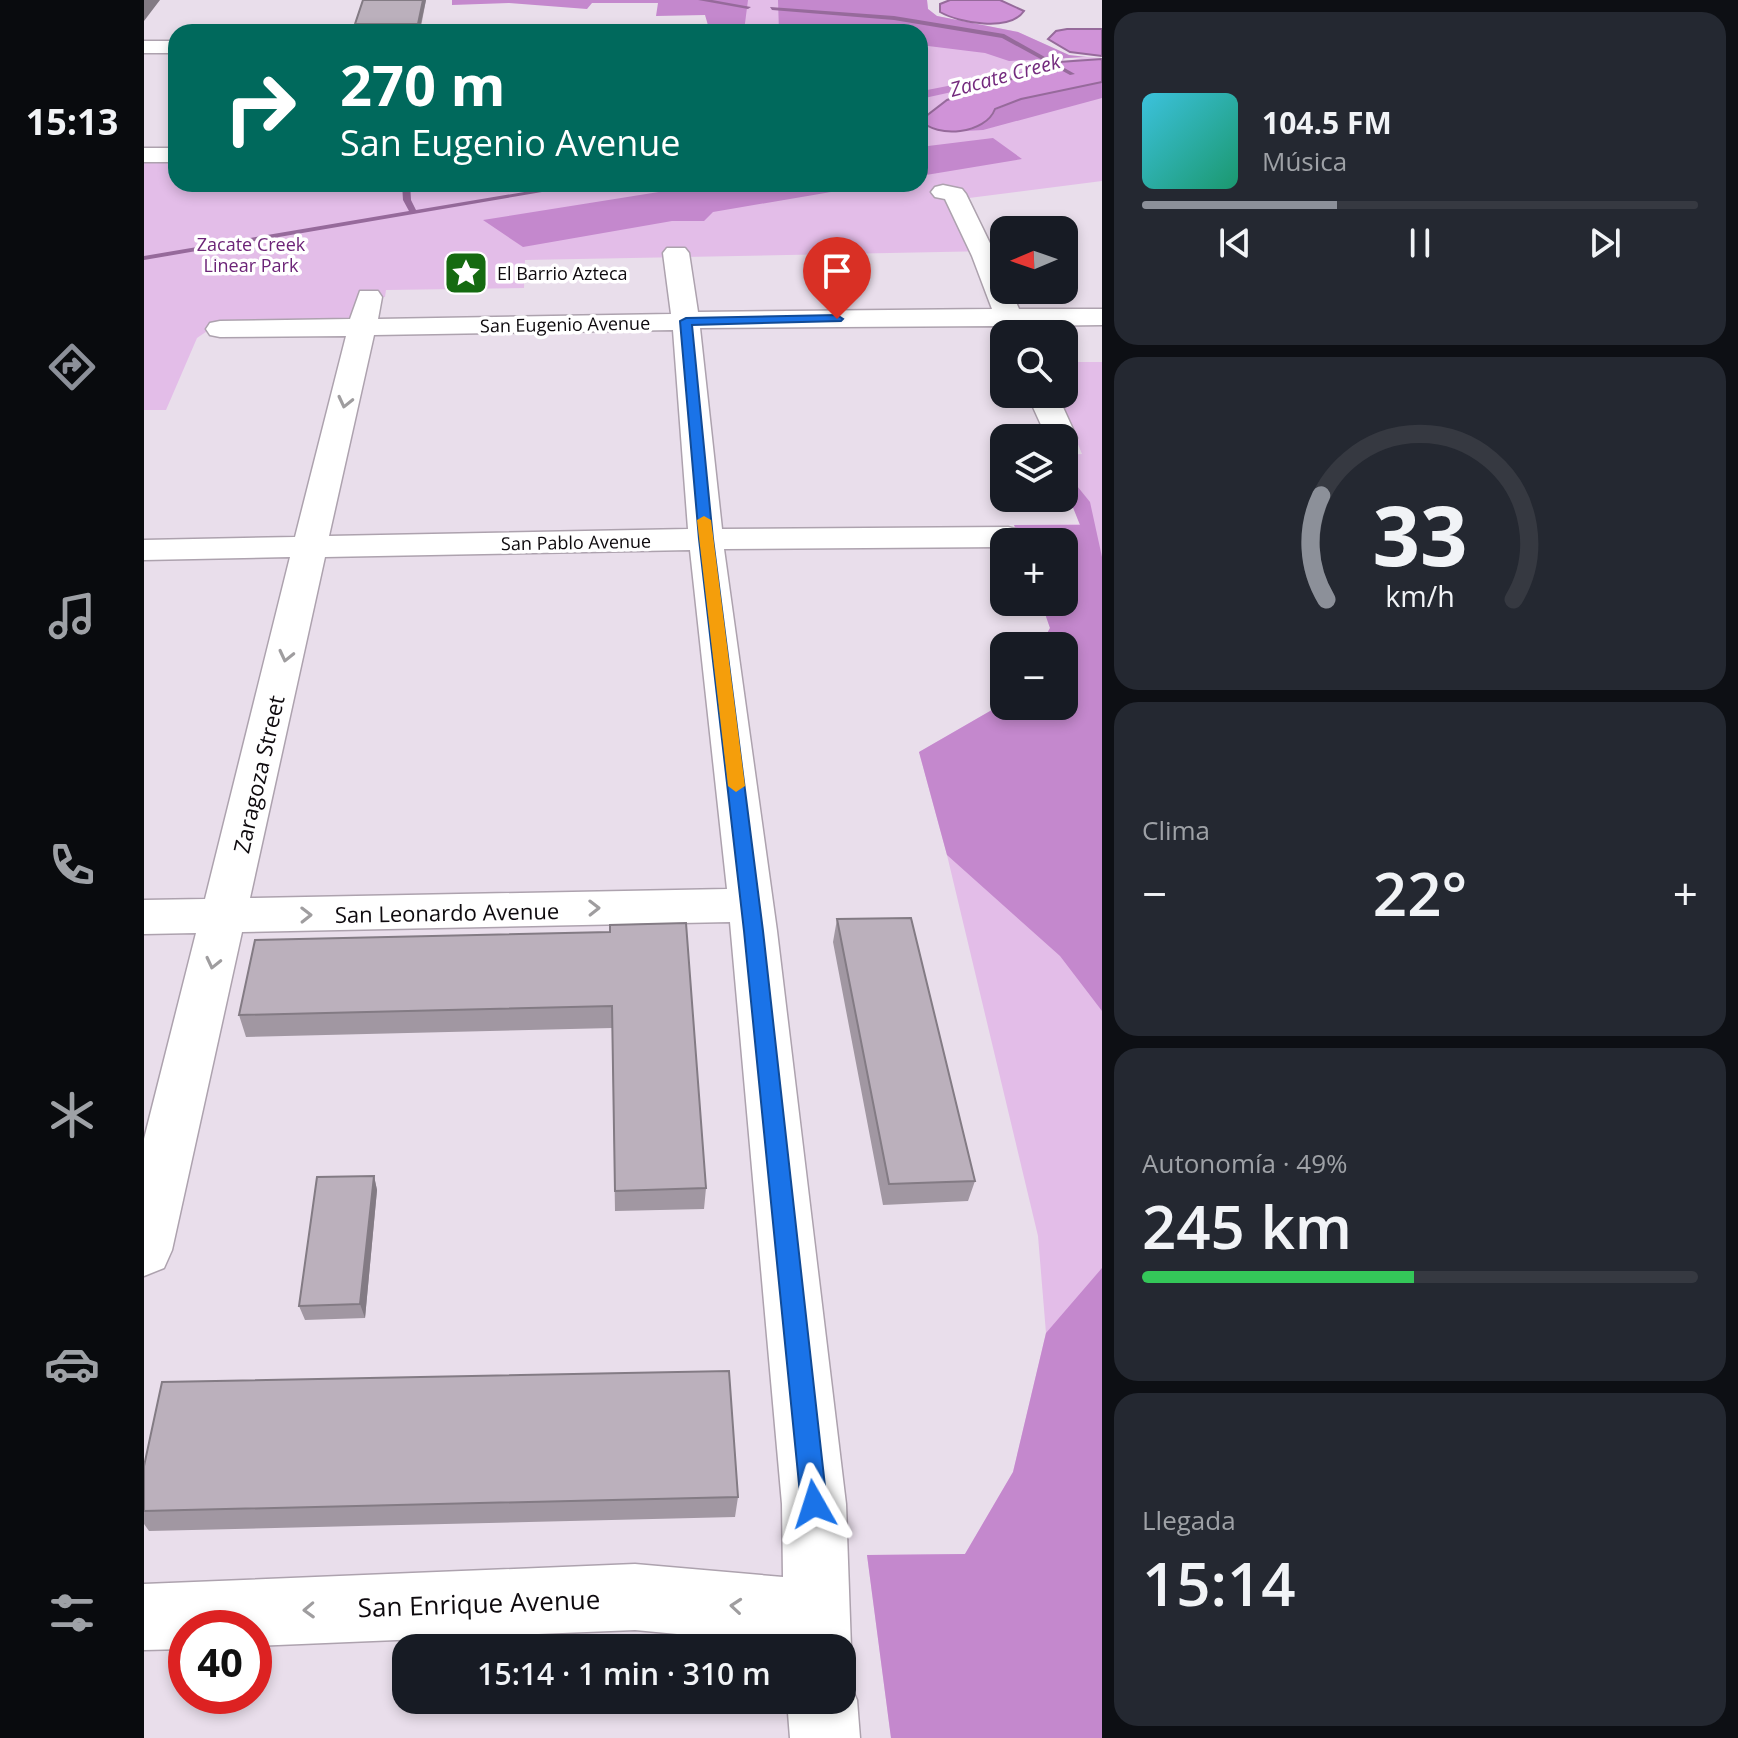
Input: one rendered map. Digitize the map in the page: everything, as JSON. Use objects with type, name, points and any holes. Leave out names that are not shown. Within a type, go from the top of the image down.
[{"type":"street","points":[[147,52],[168,48]]},
{"type":"street","points":[[144,155],[168,155]]},
{"type":"street","points":[[949,193],[985,256],[1010,320]]},
{"type":"street","points":[[676,253],[686,321],[706,539],[750,905],[814,1504],[816,1631]]},
{"type":"street","name":"San Eugenio Avenue","points":[[220,329],[366,312],[990,326]]},
{"type":"street","name":"Zaragoza Street","points":[[144,1250],[366,312]]},
{"type":"street","name":"San Eugenio Avenue","points":[[1072,320],[1102,317]]},
{"type":"street","name":"San Pablo Avenue","points":[[144,550],[706,539],[990,537]]},
{"type":"street","name":"San Leonardo Avenue","points":[[144,917],[750,905]]},
{"type":"street","name":"San Enrique Avenue","points":[[144,1617],[635,1597],[816,1631]]},
{"type":"street","points":[[823,1714],[825,1738]]},
{"type":"green space","name":"Zacate Creek Linear Park","points":[[702,0],[927,0],[928,9],[937,16],[1018,32],[1069,55],[1061,62],[1087,57],[1102,58],[1102,181],[969,198],[990,251],[525,260],[524,288],[386,290],[385,297],[360,297],[354,322],[216,325],[197,338],[166,410],[144,410],[144,162],[168,161],[168,192],[928,192],[928,24],[708,24]]},
{"type":"green space","points":[[1078,362],[1102,362],[1102,1738],[891,1738],[867,1555],[965,1554],[1013,1472],[1046,1333],[1038,1236],[947,855],[919,752],[990,711],[990,720],[1078,720],[1078,632],[1048,632],[1050,628],[1046,616],[1078,616],[1078,528],[1023,528],[1014,525],[1080,524],[1075,512],[1078,512],[1078,454],[1082,454],[1078,444],[1078,424],[1070,424],[1063,408],[1078,408]]},
{"type":"shaded area","points":[[452,0],[748,0],[745,24],[708,24],[705,15],[656,16],[658,3],[592,3],[587,9],[509,3],[452,5]]},
{"type":"shaded area","points":[[778,0],[927,0],[928,9],[937,16],[1018,32],[1069,55],[1087,57],[1009,61],[985,53],[928,46],[928,24],[779,24]]},
{"type":"shaded area","points":[[950,0],[1000,0],[1024,11],[1008,22],[984,24],[940,12],[940,4]]},
{"type":"shaded area","points":[[1102,29],[1102,56],[1070,52],[1048,39],[1056,31]]},
{"type":"shaded area","points":[[1102,59],[1102,82],[1021,99],[995,109],[982,124],[972,128],[949,131],[928,126],[928,115],[947,100],[1048,71],[1059,62]]},
{"type":"shaded area","points":[[1035,69],[1048,71],[928,97],[928,90]]},
{"type":"shaded area","points":[[1102,82],[1102,98],[983,130],[964,131],[987,121],[995,110],[1021,99]]},
{"type":"shaded area","points":[[993,138],[1022,159],[928,175],[928,146]]},
{"type":"shaded area","points":[[659,192],[831,192],[713,212],[704,221],[672,221],[523,247],[483,220]]},
{"type":"shaded area","points":[[1078,487],[1090,502],[1102,557],[1102,1011],[1060,956],[947,855],[919,752],[990,711],[990,720],[1078,720],[1078,632],[1048,632],[1050,628],[1046,616],[1078,616],[1078,528],[1015,528],[1014,525],[1080,525],[1075,512],[1078,512]]},
{"type":"shaded area","points":[[1102,1268],[1102,1738],[891,1738],[867,1555],[965,1554],[1013,1472],[1046,1333]]},
{"type":"building","points":[[363,0],[423,0],[418,24],[355,24]]},
{"type":"building","points":[[911,918],[975,1181],[889,1184],[837,919]]},
{"type":"building","points":[[686,923],[706,1188],[615,1191],[612,1006],[239,1015],[255,940],[610,932],[610,925]]},
{"type":"building","points":[[374,1176],[360,1304],[299,1306],[317,1177]]},
{"type":"building","points":[[729,1371],[738,1497],[144,1511],[144,1466],[162,1382]]},
{"type":"waterway","points":[[701,0],[748,7]]},
{"type":"waterway","points":[[772,8],[894,18],[1004,36],[1072,74]]},
{"type":"waterway","points":[[406,192],[413,212]]},
{"type":"waterway","name":"Zacate Creek","points":[[144,258],[537,192]]},
{"type":"slow traffic","points":[[704,520],[736,786]]},
{"type":"place","name":"El Barrio Azteca","points":[[466,273]]},
{"type":"route","points":[[814,1504],[754,931],[706,539],[686,321],[837,319]]}]
